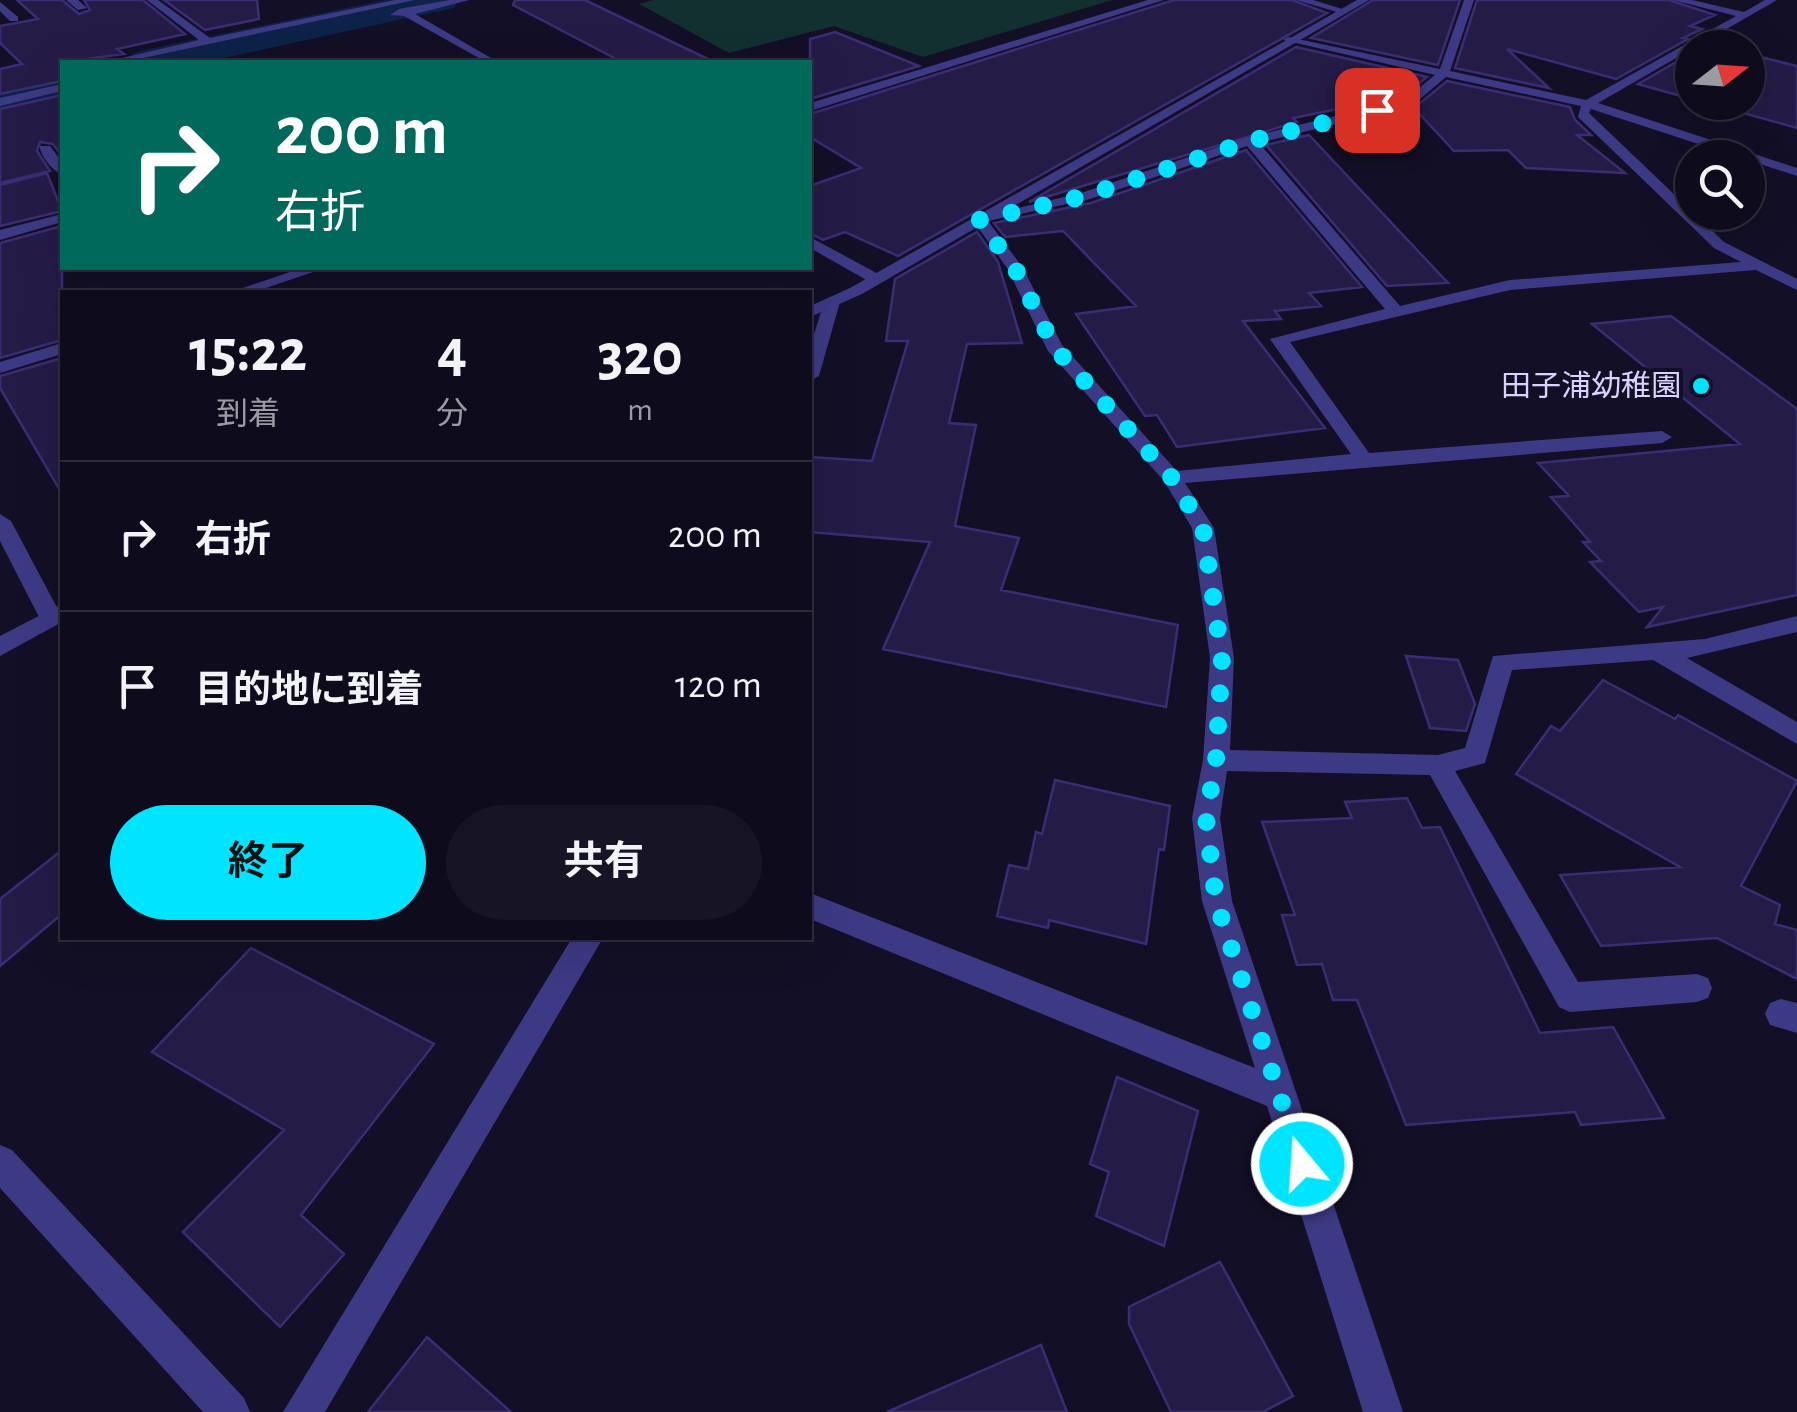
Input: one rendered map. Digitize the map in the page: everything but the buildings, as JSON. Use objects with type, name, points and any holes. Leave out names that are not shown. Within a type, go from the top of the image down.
[{"type":"street","points":[[71,0],[82,8]]},
{"type":"street","points":[[152,0],[208,42]]},
{"type":"street","points":[[218,54],[408,8],[464,0]]},
{"type":"street","points":[[812,105],[1159,0]]},
{"type":"street","points":[[1301,0],[1344,11]]},
{"type":"street","points":[[812,311],[876,279],[1364,0]]},
{"type":"street","points":[[979,220],[1127,185],[1250,141],[1409,102],[1444,73],[1469,0]]},
{"type":"street","points":[[1678,0],[1745,15]]},
{"type":"street","points":[[1772,0],[1588,104],[1582,114],[1718,245],[1797,285]]},
{"type":"street","points":[[120,60],[387,3],[408,8],[491,60]]},
{"type":"street","points":[[0,6],[14,19]]},
{"type":"street","points":[[1288,40],[1588,104],[1797,172]]},
{"type":"street","points":[[0,102],[60,88]]},
{"type":"street","points":[[1250,141],[1396,311]]},
{"type":"street","points":[[45,149],[60,168]]},
{"type":"street","points":[[0,235],[60,219]]},
{"type":"street","points":[[979,220],[1015,268],[1054,347],[1172,478],[1203,528],[1222,658],[1216,760],[1206,818],[1216,901],[1383,1412]]},
{"type":"street","points":[[812,243],[876,279]]},
{"type":"street","points":[[1364,459],[1279,339],[1510,285],[1755,266]]},
{"type":"street","points":[[245,290],[310,270]]},
{"type":"street","points":[[812,369],[832,302]]},
{"type":"street","points":[[0,368],[60,349]]},
{"type":"street","points":[[1172,478],[1662,437]]},
{"type":"street","points":[[0,521],[57,615],[0,647]]},
{"type":"street","points":[[1216,760],[1438,765],[1476,756],[1502,662],[1705,648],[1797,624]]},
{"type":"street","points":[[1658,652],[1797,734]]},
{"type":"street","points":[[1438,765],[1570,996],[1697,988]]},
{"type":"street","points":[[812,907],[1279,1094]]},
{"type":"street","points":[[302,1412],[587,940]]},
{"type":"street","points":[[0,1162],[230,1412]]},
{"type":"green space","points":[[653,0],[1112,0],[923,57],[834,26],[729,53],[639,4]]},
{"type":"waterway","points":[[158,60],[440,0]]},
{"type":"waterway","points":[[0,95],[60,81]]},
{"type":"place","name":"田子浦幼稚園","points":[[1701,386]]},
{"type":"route","points":[[1302,1164],[1216,901],[1206,818],[1216,760],[1222,658],[1203,528],[1172,478],[1054,347],[1015,268],[979,220],[1127,185],[1250,141],[1377,110]]}]
